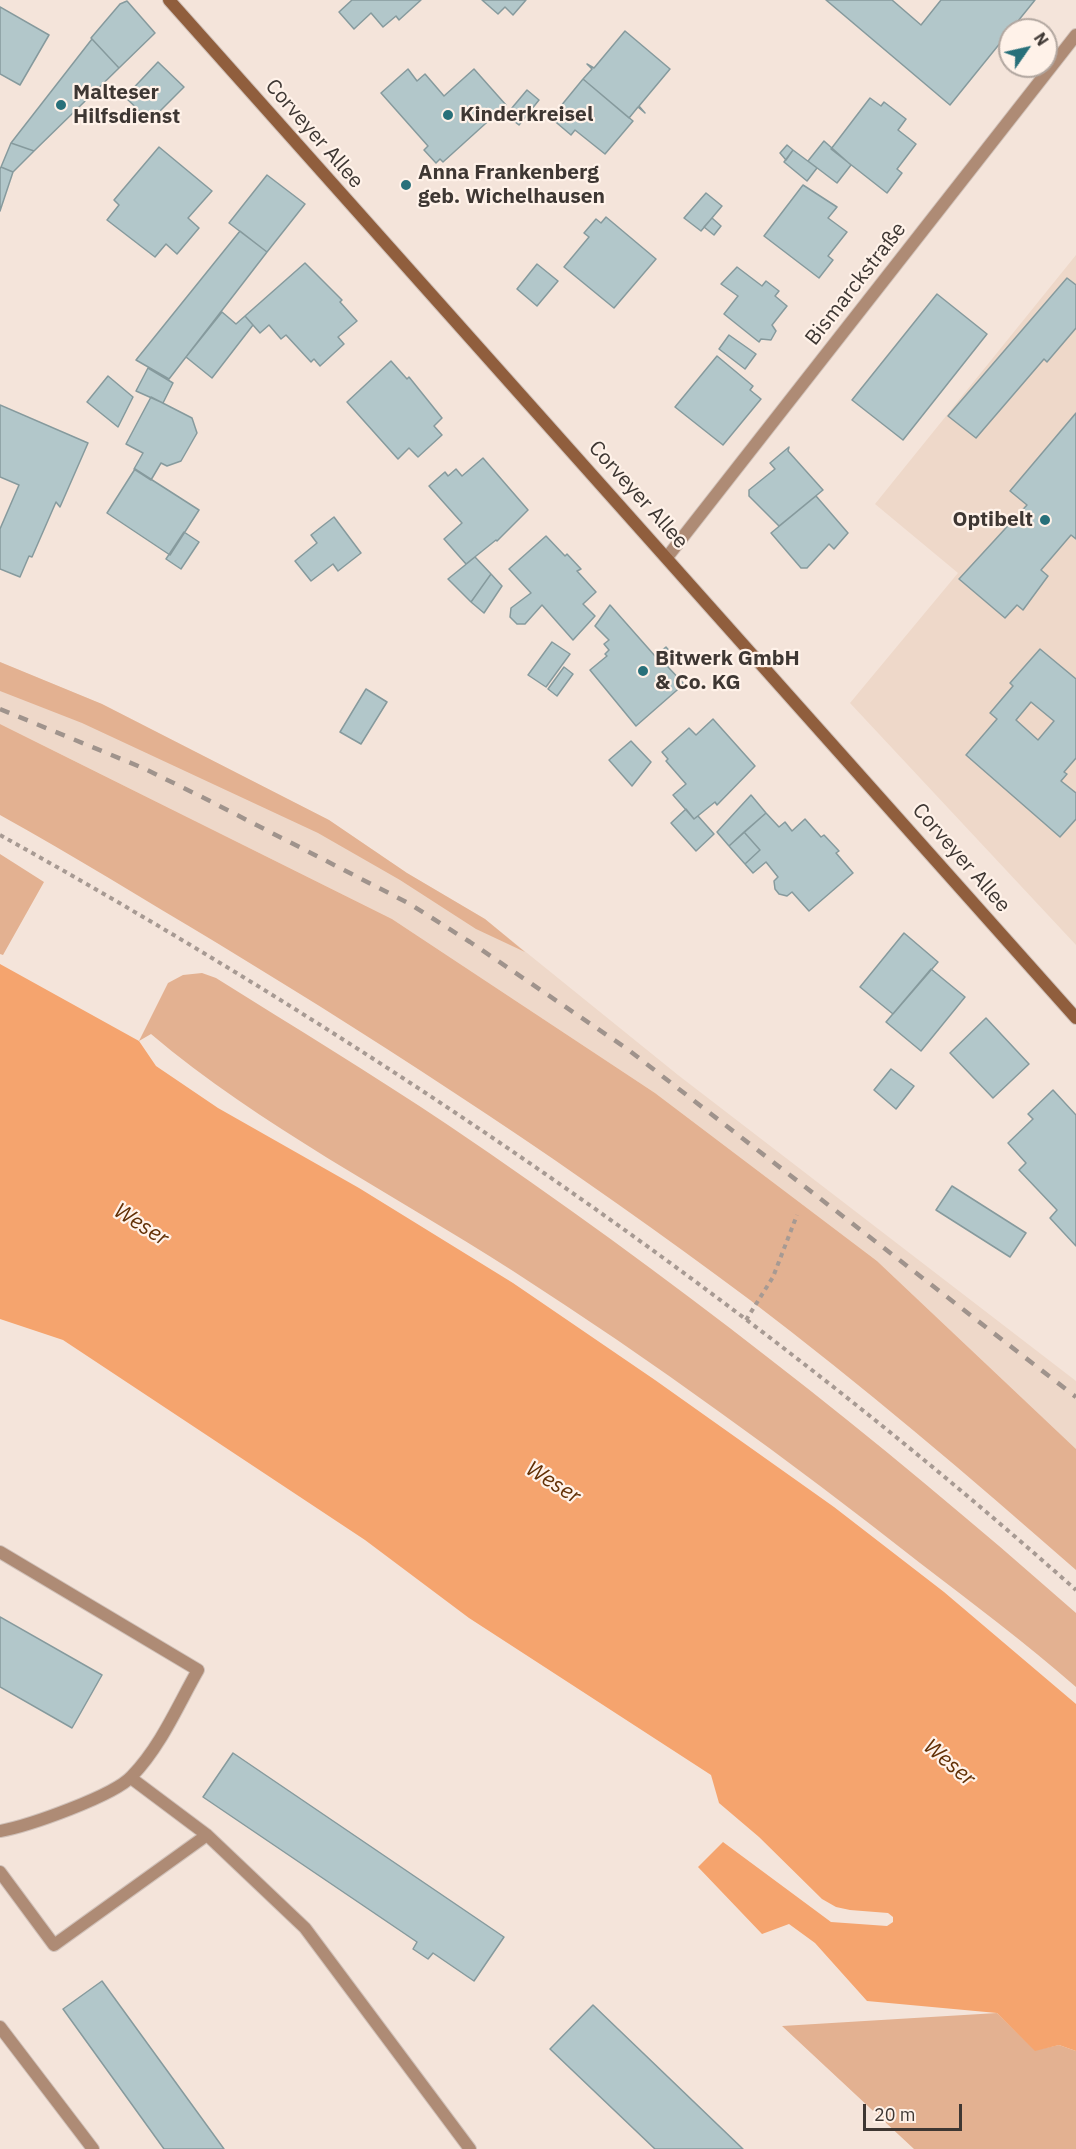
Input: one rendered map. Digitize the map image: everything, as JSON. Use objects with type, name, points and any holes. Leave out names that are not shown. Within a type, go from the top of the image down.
[{"type":"street","name":"Corveyer Allee","points":[[169,0],[421,285],[668,556],[1076,1018]]},
{"type":"street","name":"Bismarckstraße","points":[[668,556],[1076,35]]},
{"type":"street","points":[[0,1552],[198,1670],[151,1753],[131,1778],[104,1794],[17,1827],[0,1831]]},
{"type":"street","points":[[131,1778],[207,1835],[305,1928],[470,2149]]},
{"type":"street","points":[[0,1872],[54,1945],[207,1835]]},
{"type":"street","points":[[0,2027],[93,2149]]},
{"type":"path","points":[[0,835],[256,984],[387,1067],[528,1163],[746,1320],[897,1440],[1076,1590]]},
{"type":"path","points":[[746,1320],[774,1277],[797,1215]]},
{"type":"shaded area","points":[[1076,255],[1076,945],[850,703],[958,573],[875,504]]},
{"type":"shaded area","points":[[0,662],[102,704],[329,820],[407,873],[485,919],[678,1075],[1076,1381],[1076,1449],[877,1261],[655,1093],[392,919],[0,724]]},
{"type":"shaded area","points":[[0,662],[102,704],[329,820],[407,873],[485,919],[525,952],[476,929],[400,880],[318,833],[82,723],[0,691]]},
{"type":"shaded area","points":[[0,724],[392,919],[655,1093],[877,1261],[1076,1449],[1076,1570],[956,1466],[833,1365],[750,1300],[620,1205],[353,1027],[136,894],[0,815]]},
{"type":"shaded area","points":[[0,854],[44,882],[3,955],[0,954]]},
{"type":"shaded area","points":[[202,973],[216,978],[362,1069],[448,1125],[611,1239],[770,1359],[925,1483],[1076,1613],[1076,1687],[999,1624],[821,1487],[720,1412],[617,1340],[467,1242],[282,1129],[193,1068],[151,1034],[139,1041],[168,983],[183,975]]},
{"type":"shaded area","points":[[997,2013],[1035,2050],[1059,2045],[1076,2051],[1076,2149],[914,2149],[782,2026]]},
{"type":"water","name":"Weser","points":[[0,964],[139,1041],[156,1066],[218,1108],[359,1188],[513,1283],[655,1380],[834,1507],[944,1592],[1076,1704],[1076,2051],[1059,2045],[1035,2051],[997,2013],[867,2001],[815,1943],[789,1924],[762,1934],[698,1867],[723,1842],[831,1922],[887,1926],[893,1922],[893,1917],[888,1913],[836,1907],[822,1899],[759,1837],[719,1803],[711,1775],[469,1618],[365,1540],[63,1340],[0,1319]]},
{"type":"building","points":[[352,0],[421,0],[399,20],[396,16],[383,27],[371,13],[354,29],[339,12]]},
{"type":"building","points":[[482,0],[526,0],[513,15],[505,7],[498,14]]},
{"type":"building","points":[[826,0],[892,0],[921,25],[941,0],[1035,0],[1020,18],[998,18],[998,46],[950,105]]},
{"type":"building","points":[[127,1],[155,33],[119,68],[91,38],[120,4]]},
{"type":"building","points":[[0,7],[49,35],[20,85],[0,74]]},
{"type":"building","points":[[625,31],[670,69],[639,106],[645,113],[638,107],[629,118],[583,79],[592,69],[587,64],[594,68]]},
{"type":"building","name":"Malteser Hilfsdienst","points":[[92,39],[119,68],[34,151],[11,143]]},
{"type":"building","points":[[158,62],[184,87],[150,121],[125,97]]},
{"type":"building","name":"Kinderkreisel","points":[[408,69],[417,81],[425,74],[444,96],[474,69],[506,105],[443,162],[440,159],[436,163],[424,150],[428,146],[381,93]]},
{"type":"building","points":[[583,79],[633,121],[605,154],[575,130],[571,135],[551,118]]},
{"type":"building","points":[[527,90],[539,100],[519,125],[506,115]]},
{"type":"building","points":[[870,98],[881,106],[884,102],[906,119],[898,130],[916,144],[897,169],[902,173],[887,193],[831,149]]},
{"type":"building","points":[[824,141],[851,165],[837,183],[808,161]]},
{"type":"building","points":[[11,143],[34,151],[13,172],[1,167]]},
{"type":"building","points":[[787,145],[793,150],[786,160],[780,153]]},
{"type":"building","points":[[159,147],[212,191],[188,218],[199,228],[177,254],[166,244],[155,257],[107,220],[119,205],[114,200]]},
{"type":"building","points":[[793,150],[817,168],[807,181],[784,162]]},
{"type":"building","points":[[1,167],[13,172],[0,211],[0,169]]},
{"type":"building","points":[[267,175],[305,204],[267,252],[229,223]]},
{"type":"building","points":[[803,185],[837,207],[828,218],[847,232],[828,256],[833,260],[819,278],[764,236]]},
{"type":"building","points":[[706,193],[722,206],[701,231],[684,218]]},
{"type":"building","points":[[606,217],[656,259],[614,308],[564,267],[589,237],[584,233],[596,219],[601,223]]},
{"type":"building","points":[[712,218],[721,226],[714,235],[704,227]]},
{"type":"building","points":[[240,231],[267,252],[169,379],[136,360]]},
{"type":"building","points":[[305,263],[342,300],[340,302],[357,321],[338,337],[344,344],[320,366],[314,359],[311,362],[286,335],[281,339],[269,325],[260,333],[245,316]]},
{"type":"building","points":[[537,264],[558,281],[537,306],[517,289]]},
{"type":"building","points":[[737,267],[762,286],[766,281],[779,291],[775,296],[787,306],[772,325],[776,331],[771,340],[761,339],[759,342],[724,314],[738,296],[721,284]]},
{"type":"building","points":[[1067,278],[1076,285],[1076,328],[1047,362],[1044,359],[976,438],[948,416]]},
{"type":"building","points":[[937,294],[987,334],[903,440],[852,400]]},
{"type":"building","points":[[222,312],[236,324],[245,316],[253,325],[212,378],[186,357]]},
{"type":"building","points":[[729,335],[756,354],[745,369],[719,349]]},
{"type":"building","points":[[717,356],[753,386],[750,390],[761,399],[723,445],[675,407]]},
{"type":"building","points":[[391,361],[407,379],[409,377],[442,418],[434,426],[442,435],[418,457],[409,448],[398,459],[347,402]]},
{"type":"building","points":[[148,368],[173,383],[163,403],[136,391]]},
{"type":"building","points":[[108,376],[133,397],[118,427],[87,402]]},
{"type":"building","points":[[151,397],[192,418],[197,433],[181,461],[167,466],[161,463],[151,480],[134,469],[143,453],[126,444]]},
{"type":"building","points":[[0,405],[88,443],[60,507],[56,502],[32,557],[29,556],[20,577],[0,569],[0,529],[19,485],[0,477]]},
{"type":"building","name":"Optibelt","points":[[1076,413],[1076,539],[1071,535],[1041,570],[1048,576],[1023,610],[1017,605],[1005,618],[959,579],[1027,505],[1010,491]]},
{"type":"building","points":[[789,447],[788,451],[823,490],[779,526],[749,496],[749,490],[775,469],[770,463]]},
{"type":"building","points":[[483,458],[528,510],[497,541],[466,564],[444,539],[462,523],[429,486],[445,472],[448,476],[456,469],[462,476]]},
{"type":"building","points":[[135,469],[199,510],[170,555],[107,513]]},
{"type":"building","points":[[816,496],[848,533],[834,549],[829,544],[807,568],[801,568],[771,533]]},
{"type":"building","points":[[334,517],[361,553],[338,571],[333,564],[311,581],[295,561],[317,543],[311,535]]},
{"type":"building","points":[[184,532],[199,542],[181,569],[166,559]]},
{"type":"building","points":[[546,536],[581,569],[577,571],[596,592],[583,604],[595,616],[573,640],[542,605],[525,624],[517,624],[510,617],[511,608],[531,593],[509,569]]},
{"type":"building","points":[[475,557],[491,574],[471,602],[448,579]]},
{"type":"building","points":[[491,574],[502,586],[484,613],[471,602]]},
{"type":"building","points":[[610,605],[655,656],[666,647],[677,660],[668,667],[684,684],[636,726],[590,670],[607,656],[605,654],[609,650],[604,644],[609,640],[595,626]]},
{"type":"building","points":[[552,642],[570,654],[546,687],[528,675]]},
{"type":"building","points":[[1040,649],[1076,679],[1076,758],[1064,772],[1067,774],[1061,781],[1076,793],[1076,819],[1060,837],[966,755],[997,719],[990,713],[1013,686],[1010,683]],"holes":[[[1031,702],[1054,721],[1038,740],[1016,720]]]},
{"type":"building","points":[[564,667],[573,674],[557,696],[548,689]]},
{"type":"building","points":[[366,689],[387,702],[361,744],[340,732]]},
{"type":"building","points":[[713,719],[755,766],[717,805],[715,802],[694,819],[673,795],[686,784],[666,761],[668,759],[662,752],[689,728],[696,735]]},
{"type":"building","points":[[631,741],[651,762],[632,786],[609,760]]},
{"type":"building","points":[[751,795],[766,813],[729,846],[717,832]]},
{"type":"building","points":[[686,809],[694,819],[698,816],[714,834],[696,851],[671,823]]},
{"type":"building","points":[[766,813],[779,827],[785,822],[792,831],[805,819],[821,837],[824,835],[839,851],[836,853],[853,873],[809,911],[792,892],[787,896],[779,894],[775,889],[774,881],[778,877],[766,862],[753,873],[745,864],[760,850],[744,832]]},
{"type":"building","points":[[744,832],[760,850],[745,864],[729,846]]},
{"type":"building","points":[[904,933],[938,962],[893,1014],[860,987]]},
{"type":"building","points":[[931,969],[965,997],[921,1051],[886,1022]]},
{"type":"building","points":[[986,1018],[1029,1064],[993,1098],[950,1053]]},
{"type":"building","points":[[891,1069],[914,1086],[896,1109],[874,1090]]},
{"type":"building","points":[[1053,1090],[1076,1115],[1076,1246],[1050,1218],[1057,1210],[1019,1170],[1026,1163],[1008,1143],[1033,1119],[1028,1114]]},
{"type":"building","points":[[952,1186],[1026,1233],[1010,1257],[936,1210]]},
{"type":"building","points":[[0,1617],[102,1675],[72,1728],[0,1687]]},
{"type":"building","points":[[233,1753],[504,1937],[474,1981],[433,1953],[428,1959],[413,1949],[417,1942],[203,1797]]},
{"type":"building","points":[[102,1981],[224,2149],[164,2149],[63,2009]]},
{"type":"building","points":[[593,2005],[743,2149],[655,2149],[550,2049]]},
{"type":"railway","points":[[0,709],[143,768],[204,798],[410,904],[470,942],[626,1048],[1076,1397]]},
{"type":"place","name":"Malteser Hilfsdienst","points":[[61,105]]},
{"type":"place","name":"Kinderkreisel","points":[[448,115]]},
{"type":"place","name":"Anna Frankenberg geb. Wichelhausen","points":[[406,185]]},
{"type":"place","name":"Optibelt","points":[[1045,520]]},
{"type":"place","name":"Bitwerk GmbH & Co. KG","points":[[643,671]]}]
